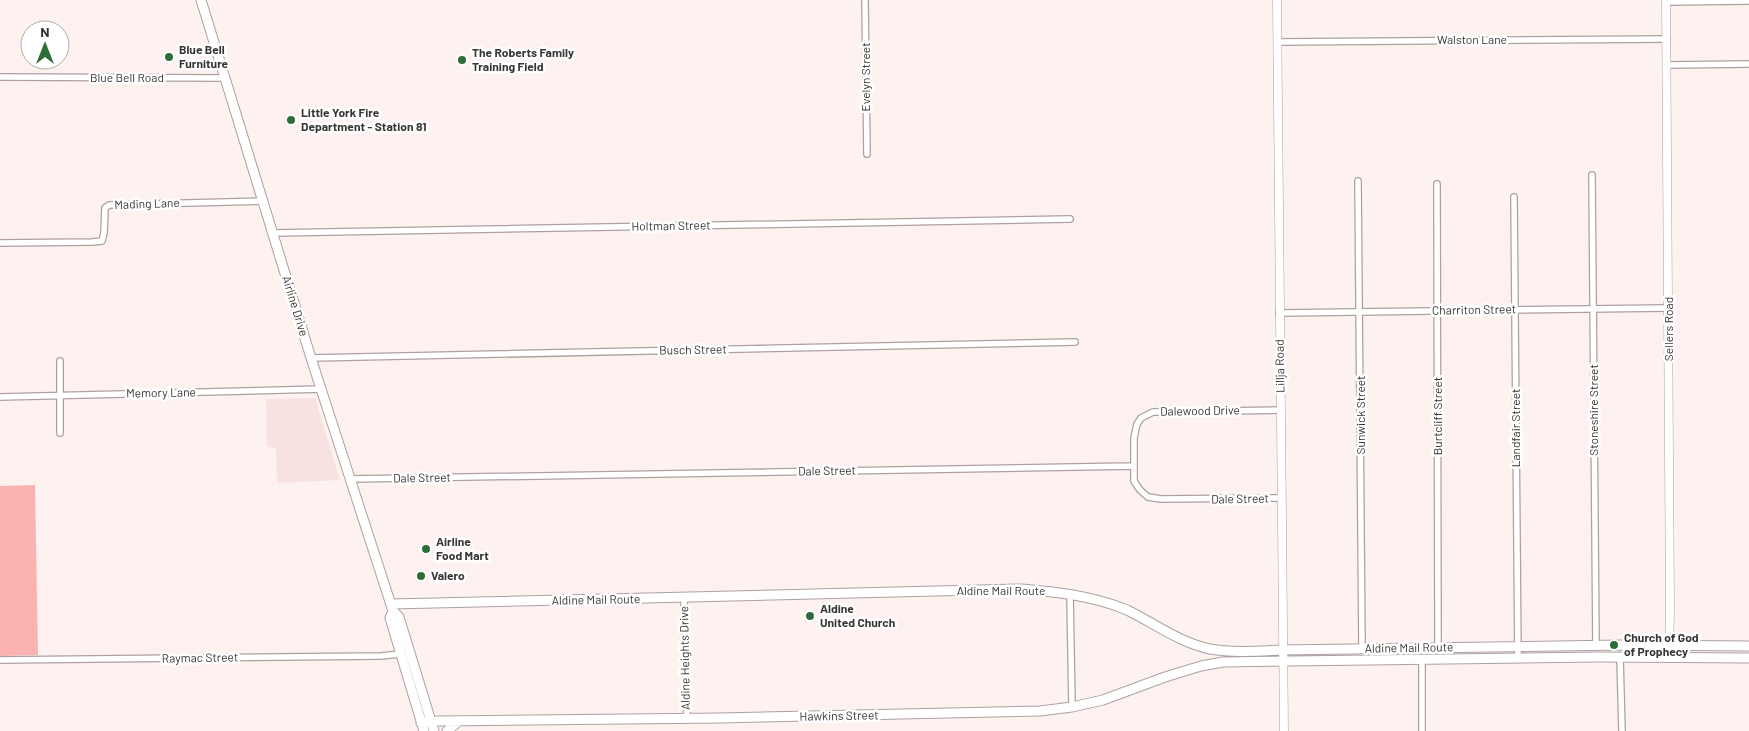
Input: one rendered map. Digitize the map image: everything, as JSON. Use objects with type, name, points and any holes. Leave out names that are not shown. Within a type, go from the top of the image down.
[{"type":"main road","name":"Airline Drive","points":[[200,0],[392,608],[399,617],[425,725]]},
{"type":"main road","name":"Aldine Mail Route","points":[[392,608],[1022,589],[1089,598],[1125,610],[1192,644],[1209,648],[1247,652],[1438,647],[1749,646]]},
{"type":"main road","name":"Airline Drive","points":[[392,608],[390,618],[400,654],[425,725],[434,731]]},
{"type":"main road","name":"Aldine Mail Route","points":[[1240,662],[1620,657],[1749,658]]},
{"type":"main road","name":"Hawkins Street","points":[[425,725],[460,721],[1040,711],[1072,707],[1102,700],[1201,666],[1223,662],[1240,662]]},
{"type":"main road","points":[[447,731],[460,721]]},
{"type":"street","name":"Evelyn Street","points":[[865,0],[866,154]]},
{"type":"street","name":"Lillja Road","points":[[1277,0],[1284,731]]},
{"type":"street","points":[[1666,1],[1749,1]]},
{"type":"street","name":"Sellers Road","points":[[1666,1],[1669,657]]},
{"type":"street","name":"Walston Lane","points":[[1277,42],[1666,39]]},
{"type":"street","points":[[1667,65],[1749,64]]},
{"type":"street","name":"Blue Bell Road","points":[[0,77],[225,78]]},
{"type":"street","name":"Stoneshire Street","points":[[1592,175],[1596,646]]},
{"type":"street","name":"Sunwick Street","points":[[1358,181],[1362,649]]},
{"type":"street","name":"Burtcliff Street","points":[[1437,184],[1438,647]]},
{"type":"street","name":"Landfair Street","points":[[1514,197],[1518,658]]},
{"type":"street","name":"Mading Lane","points":[[0,243],[102,241],[105,208],[110,205],[264,201]]},
{"type":"street","name":"Holtman Street","points":[[273,233],[1070,219]]},
{"type":"street","name":"Charriton Street","points":[[1279,313],[1668,308]]},
{"type":"street","name":"Busch Street","points":[[312,358],[1075,342]]},
{"type":"street","points":[[60,361],[60,433]]},
{"type":"street","name":"Memory Lane","points":[[0,397],[322,389]]},
{"type":"street","name":"Dalewood Drive","points":[[1133,466],[1135,430],[1141,418],[1146,414],[1281,410]]},
{"type":"street","name":"Dale Street","points":[[351,479],[1133,466],[1134,480],[1140,490],[1148,497],[1161,499],[1281,498]]},
{"type":"street","points":[[1070,594],[1072,707]]},
{"type":"street","name":"Aldine Heights Drive","points":[[684,598],[687,718]]},
{"type":"street","name":"Raymac Street","points":[[0,660],[381,656],[400,654]]},
{"type":"street","points":[[1620,657],[1622,731]]},
{"type":"street","points":[[1422,659],[1422,731]]},
{"type":"shaded area","points":[[315,398],[340,480],[277,483],[276,448],[267,447],[266,399]]},
{"type":"shaded area","points":[[35,485],[38,655],[0,656],[0,486]]},
{"type":"place","name":"Blue Bell Furniture","points":[[169,57]]},
{"type":"place","name":"The Roberts Family Training Field","points":[[462,60]]},
{"type":"place","name":"Little York Fire Department - Station 81","points":[[291,120]]},
{"type":"place","name":"Airline Food Mart","points":[[426,549]]},
{"type":"place","name":"Valero","points":[[421,576]]},
{"type":"place","name":"Aldine United Church","points":[[810,616]]},
{"type":"place","name":"Church of God of Prophecy","points":[[1614,645]]}]
